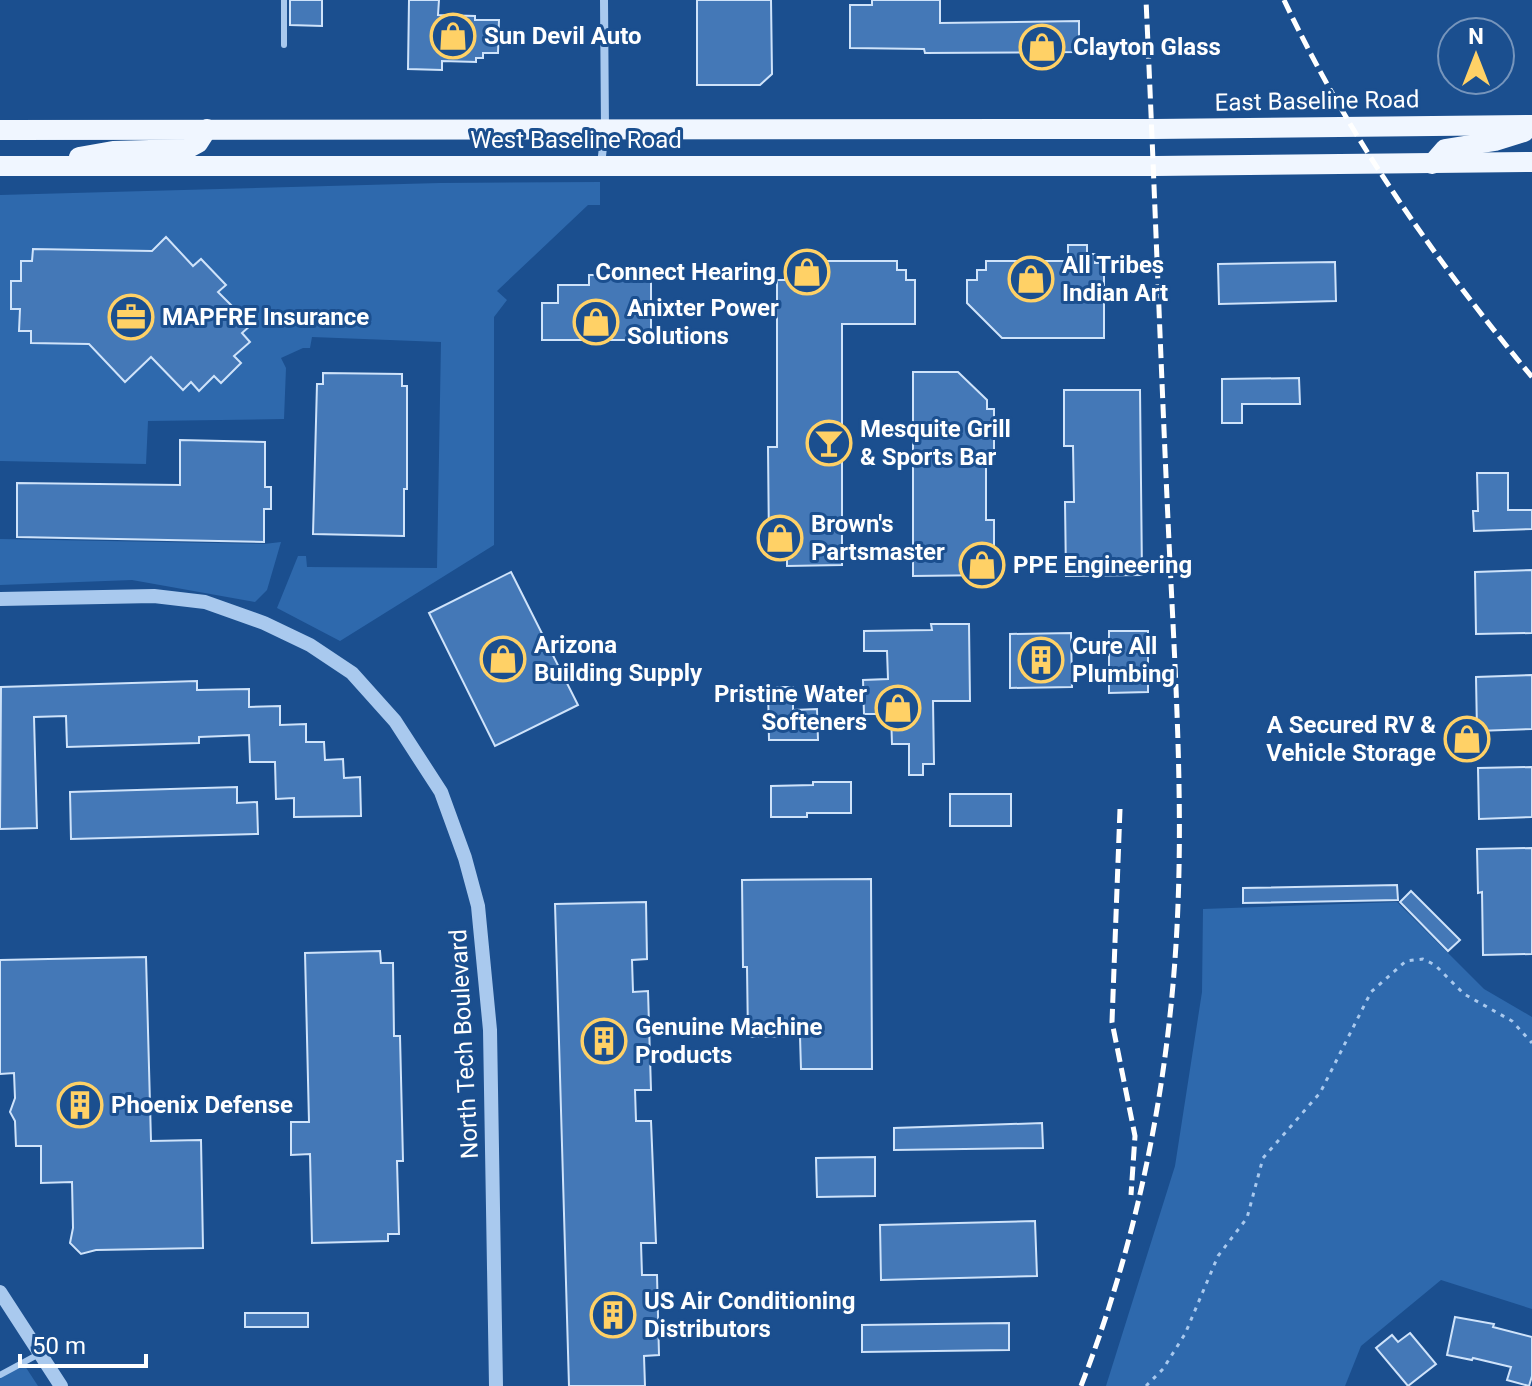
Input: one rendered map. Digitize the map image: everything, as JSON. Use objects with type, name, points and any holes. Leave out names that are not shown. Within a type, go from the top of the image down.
[{"type":"main road","name":"East Baseline Road","points":[[1152,129],[1532,127]]},
{"type":"main road","points":[[1432,164],[1445,149],[1495,141],[1532,127]]},
{"type":"main road","points":[[28,166],[113,151],[187,149],[198,143],[207,129]]},
{"type":"main road","points":[[950,129],[950,166]]},
{"type":"main road","name":"West Baseline Road","points":[[0,130],[1152,129]]},
{"type":"main road","points":[[1432,164],[1532,162]]},
{"type":"main road","name":"West Baseline Road","points":[[0,166],[1432,164]]},
{"type":"street","points":[[601,165],[605,129],[604,0]]},
{"type":"street","name":"North Tech Boulevard","points":[[0,599],[154,596],[205,602],[264,623],[310,645],[352,673],[395,721],[441,792],[465,858],[478,906],[490,1030],[496,1386]]},
{"type":"street","points":[[0,1292],[61,1386]]},
{"type":"lane","points":[[284,0],[284,45]]},
{"type":"lane","points":[[0,1375],[40,1354]]},
{"type":"path","points":[[1146,1386],[1163,1369],[1185,1334],[1218,1256],[1247,1218],[1263,1158],[1320,1093],[1371,992],[1406,961],[1423,959],[1435,965],[1464,994],[1512,1021],[1532,1043]]},
{"type":"shaded area","points":[[600,182],[600,205],[588,205],[497,291],[507,300],[494,317],[494,545],[340,641],[277,608],[298,556],[306,556],[307,567],[437,568],[441,342],[312,337],[310,348],[281,358],[286,368],[284,419],[148,421],[146,464],[0,461],[0,195],[440,183]],"holes":[[[166,238],[193,266],[201,259],[225,284],[218,292],[250,325],[242,333],[250,342],[234,356],[241,364],[221,382],[214,376],[199,390],[191,382],[182,390],[151,357],[125,381],[100,356],[104,344],[31,343],[31,331],[19,331],[20,309],[11,309],[11,282],[21,281],[21,261],[32,261],[33,249],[152,251]]]},
{"type":"shaded area","points":[[0,539],[281,542],[267,590],[255,602],[132,580],[0,585]]},
{"type":"shaded area","points":[[1397,902],[1484,989],[1532,1017],[1532,1309],[1441,1280],[1361,1346],[1345,1386],[1106,1386],[1175,1166],[1202,992],[1203,909]]},
{"type":"shaded area","points":[[23,1363],[38,1386],[0,1386],[0,1375]]},
{"type":"building","points":[[290,0],[322,0],[322,26],[290,25]]},
{"type":"building","name":"Sun Devil Auto","points":[[409,0],[439,0],[438,15],[499,20],[498,53],[483,53],[483,58],[476,58],[476,62],[442,61],[442,70],[408,69]]},
{"type":"building","points":[[697,0],[771,0],[772,74],[760,85],[697,85]]},
{"type":"building","points":[[872,0],[940,0],[940,23],[1079,21],[1079,52],[925,53],[924,49],[850,48],[850,5],[872,5]]},
{"type":"building","name":"MAPFRE Insurance","points":[[166,237],[193,266],[201,259],[226,285],[218,292],[251,325],[242,333],[250,342],[234,356],[241,363],[221,383],[214,376],[199,391],[191,382],[183,390],[151,357],[125,382],[89,344],[31,343],[31,331],[19,331],[20,309],[11,309],[11,281],[21,281],[21,261],[32,261],[33,249],[152,251]]},
{"type":"building","points":[[1068,245],[1087,245],[1087,254],[1095,254],[1095,263],[1104,263],[1104,338],[1002,338],[967,303],[967,280],[977,280],[977,270],[986,270],[986,261],[1068,261]]},
{"type":"building","points":[[796,261],[897,261],[897,270],[906,270],[906,280],[915,280],[915,324],[842,324],[842,565],[787,566],[787,556],[777,556],[777,546],[769,546],[768,447],[777,447],[777,280],[785,280],[785,271],[796,271]]},
{"type":"building","points":[[1335,262],[1336,301],[1219,304],[1218,264]]},
{"type":"building","name":"Anixter Power Solutions","points":[[589,275],[651,275],[651,340],[542,340],[542,303],[558,303],[558,285],[589,285]]},
{"type":"building","points":[[913,372],[958,372],[987,400],[987,409],[994,409],[994,464],[986,464],[986,520],[994,520],[994,575],[913,576]]},
{"type":"building","points":[[323,373],[402,374],[402,386],[407,386],[404,536],[313,534],[317,384],[323,384]]},
{"type":"building","points":[[1299,378],[1300,404],[1242,404],[1242,423],[1222,423],[1222,379]]},
{"type":"building","points":[[1064,390],[1140,390],[1142,575],[1066,576],[1065,502],[1074,502],[1073,446],[1064,446]]},
{"type":"building","points":[[180,440],[265,442],[265,487],[271,487],[271,509],[264,509],[264,542],[17,537],[17,483],[180,485]]},
{"type":"building","points":[[1477,473],[1508,473],[1508,510],[1532,510],[1532,529],[1474,531],[1473,511],[1478,511]]},
{"type":"building","points":[[1532,570],[1532,633],[1476,634],[1475,572]]},
{"type":"building","name":"Arizona Building Supply","points":[[511,572],[578,705],[495,746],[429,613]]},
{"type":"building","name":"Pristine Water Softeners","points":[[931,624],[969,624],[970,701],[933,701],[934,764],[923,764],[923,775],[909,775],[909,744],[892,744],[891,714],[864,714],[863,680],[888,679],[887,651],[864,651],[864,631],[932,630]]},
{"type":"building","points":[[1109,631],[1148,631],[1148,692],[1109,693]]},
{"type":"building","name":"Cure All Plumbing","points":[[1071,633],[1072,687],[1010,688],[1010,634]]},
{"type":"building","points":[[1532,675],[1532,729],[1477,731],[1476,677]]},
{"type":"building","points":[[197,681],[197,690],[249,689],[249,707],[280,706],[280,725],[306,724],[306,742],[324,742],[325,760],[343,759],[344,778],[360,777],[361,816],[294,817],[294,798],[276,799],[275,762],[250,762],[249,735],[199,737],[199,743],[67,747],[66,716],[34,717],[37,828],[0,829],[1,687]]},
{"type":"building","points":[[768,687],[793,687],[793,710],[817,709],[818,740],[769,740]]},
{"type":"building","points":[[1532,767],[1532,817],[1479,819],[1478,768]]},
{"type":"building","points":[[813,782],[851,782],[851,813],[771,817],[771,786],[813,785]]},
{"type":"building","points":[[237,787],[237,803],[257,802],[258,834],[71,839],[70,792]]},
{"type":"building","points":[[950,794],[1011,794],[1011,826],[950,826]]},
{"type":"building","points":[[1532,848],[1532,954],[1483,955],[1482,892],[1478,893],[1477,849]]},
{"type":"building","points":[[871,879],[872,1069],[801,1069],[800,1036],[748,1037],[742,880]]},
{"type":"building","points":[[1397,885],[1398,900],[1243,903],[1243,888]]},
{"type":"building","points":[[1411,891],[1460,940],[1448,951],[1400,902]]},
{"type":"building","points":[[646,902],[647,959],[632,960],[633,992],[648,991],[651,1090],[635,1090],[636,1121],[651,1121],[656,1243],[641,1243],[642,1275],[657,1275],[659,1355],[644,1356],[645,1386],[569,1386],[555,904]]},
{"type":"building","points":[[380,951],[381,963],[393,963],[394,1036],[400,1036],[403,1161],[397,1161],[399,1234],[388,1234],[388,1241],[312,1243],[310,1154],[291,1155],[291,1122],[309,1122],[305,953]]},
{"type":"building","name":"Phoenix Defense","points":[[146,957],[151,1141],[201,1140],[203,1248],[96,1250],[81,1254],[70,1243],[73,1228],[72,1182],[41,1183],[41,1146],[16,1146],[15,1121],[10,1112],[15,1098],[14,1073],[0,1074],[0,960]]},
{"type":"building","points":[[1042,1123],[1043,1148],[894,1150],[894,1128]]},
{"type":"building","points":[[875,1157],[875,1196],[817,1197],[816,1158]]},
{"type":"building","points":[[1035,1221],[1037,1276],[881,1280],[880,1225]]},
{"type":"building","points":[[245,1313],[308,1313],[308,1327],[245,1327]]},
{"type":"building","points":[[1455,1317],[1494,1324],[1493,1327],[1532,1337],[1529,1386],[1507,1380],[1511,1367],[1447,1355]]},
{"type":"building","points":[[1009,1323],[1009,1350],[862,1352],[862,1325]]},
{"type":"building","points":[[1410,1333],[1436,1364],[1408,1386],[1376,1348],[1392,1335],[1398,1342]]},
{"type":"railway","points":[[1081,1386],[1119,1275],[1147,1160],[1167,1044],[1177,927],[1177,724],[1146,0]]},
{"type":"railway","points":[[1284,0],[1365,149],[1428,243],[1532,377]]},
{"type":"railway","points":[[1120,809],[1112,1022],[1135,1136],[1131,1195]]},
{"type":"place","name":"Sun Devil Auto","points":[[453,36]]},
{"type":"place","name":"Clayton Glass","points":[[1042,47]]},
{"type":"place","name":"Connect Hearing","points":[[807,272]]},
{"type":"place","name":"All Tribes Indian Art","points":[[1031,279]]},
{"type":"place","name":"MAPFRE Insurance","points":[[131,317]]},
{"type":"place","name":"Anixter Power Solutions","points":[[596,322]]},
{"type":"place","name":"Mesquite Grill & Sports Bar","points":[[829,443]]},
{"type":"place","name":"Brown's Partsmaster","points":[[780,538]]},
{"type":"place","name":"PPE Engineering","points":[[982,565]]},
{"type":"place","name":"Arizona Building Supply","points":[[503,659]]},
{"type":"place","name":"Cure All Plumbing","points":[[1041,660]]},
{"type":"place","name":"Pristine Water Softeners","points":[[898,708]]},
{"type":"place","name":"A Secured RV & Vehicle Storage","points":[[1467,739]]},
{"type":"place","name":"Genuine Machine Products","points":[[604,1041]]},
{"type":"place","name":"Phoenix Defense","points":[[80,1105]]},
{"type":"place","name":"US Air Conditioning Distributors","points":[[613,1315]]}]
